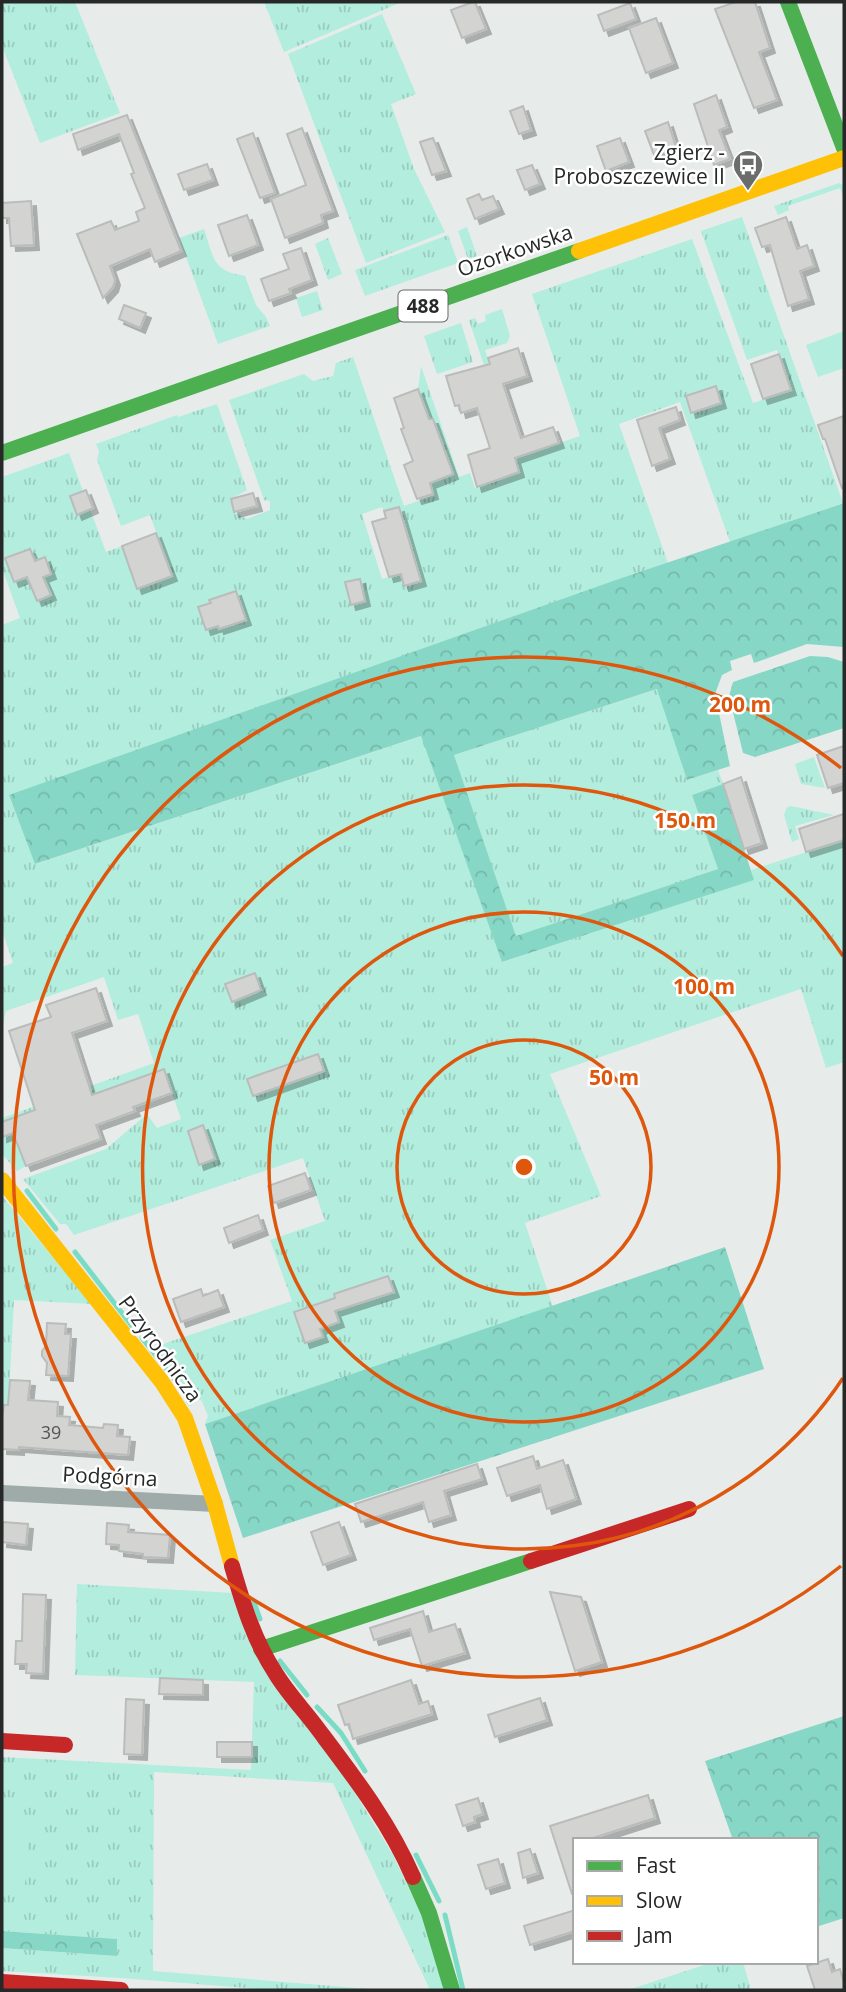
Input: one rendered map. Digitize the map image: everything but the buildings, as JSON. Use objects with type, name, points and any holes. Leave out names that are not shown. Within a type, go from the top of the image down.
[{"type":"street","points":[[788,2],[844,148]]},
{"type":"street","name":"Ozorkowska","points":[[2,453],[844,158]]},
{"type":"street","name":"Przyrodnicza","points":[[2,1180],[162,1382],[185,1418],[215,1504],[245,1613],[261,1649],[276,1675],[358,1781],[403,1853],[433,1926],[452,1990]]},
{"type":"street","name":"Podgórna","points":[[2,1493],[215,1504]]},
{"type":"street","points":[[261,1649],[689,1509]]},
{"type":"street","points":[[2,1741],[65,1745]]},
{"type":"street","points":[[2,1982],[121,1990]]},
{"type":"green space","points":[[2,2],[75,2],[120,113],[40,143],[2,46]]},
{"type":"green space","points":[[264,2],[402,2],[284,52]]},
{"type":"green space","points":[[382,14],[416,94],[391,104],[414,169],[445,232],[366,263],[288,54]]},
{"type":"green space","points":[[839,183],[844,185],[843,196],[840,188],[788,206],[789,210],[778,215],[774,206]]},
{"type":"green space","points":[[742,217],[843,503],[730,542],[680,402],[619,424],[668,563],[9,796],[36,864],[422,736],[503,962],[753,880],[751,870],[844,840],[844,1062],[826,1068],[801,989],[550,1074],[601,1196],[525,1223],[553,1307],[205,1424],[208,1416],[202,1401],[192,1396],[154,1347],[292,1301],[270,1240],[325,1221],[303,1158],[74,1235],[66,1224],[60,1224],[23,1179],[106,1149],[147,1114],[157,1128],[181,1119],[164,1069],[125,1083],[99,1104],[76,1095],[2,1122],[2,1118],[154,1063],[138,1014],[118,1020],[104,977],[6,1011],[2,1029],[2,967],[13,963],[2,930],[2,625],[20,618],[2,568],[2,477],[69,453],[83,491],[70,496],[77,514],[90,509],[106,552],[122,546],[138,589],[172,576],[150,515],[121,526],[97,460],[99,451],[96,444],[177,415],[178,417],[217,404],[247,490],[231,499],[234,512],[247,519],[270,510],[270,501],[264,500],[229,400],[304,374],[313,381],[333,376],[336,363],[353,357],[404,506],[433,496],[430,483],[453,474],[433,418],[428,419],[418,389],[421,366],[459,477],[470,473],[475,488],[519,473],[515,458],[580,436],[532,294],[692,239],[753,403],[790,390],[777,350],[747,360],[701,231]],"holes":[[[715,386],[721,403],[691,413],[686,396]],[[382,507],[384,511],[399,507],[421,581],[405,586],[401,574],[382,579],[362,514]],[[30,549],[35,561],[45,557],[14,582],[5,558]],[[255,973],[261,990],[232,1002],[225,984]],[[318,1054],[324,1071],[253,1096],[247,1079]],[[203,1126],[215,1159],[199,1164],[188,1131]],[[388,1277],[393,1292],[339,1310]],[[294,1312],[320,1329],[322,1337],[305,1343]]]},
{"type":"green space","points":[[467,227],[477,256],[468,259],[458,231]]},
{"type":"green space","points":[[204,229],[216,262],[226,271],[245,276],[256,305],[270,326],[218,344],[179,238]]},
{"type":"green space","points":[[448,235],[458,263],[365,296],[355,270]]},
{"type":"green space","points":[[328,238],[342,274],[328,280],[315,244]]},
{"type":"green space","points":[[317,291],[323,310],[302,317],[296,298]]},
{"type":"green space","points":[[502,309],[510,336],[507,343],[485,350],[497,386],[495,399],[469,320],[475,318],[478,324],[486,321],[485,315]]},
{"type":"green space","points":[[461,323],[473,362],[437,374],[424,336]]},
{"type":"green space","points":[[844,331],[844,368],[818,377],[806,345]]},
{"type":"green space","points":[[844,503],[844,647],[807,644],[754,663],[751,654],[730,661],[732,670],[722,675],[715,694],[730,766],[687,780],[657,689],[454,755],[516,936],[718,869],[692,795],[723,784],[754,880],[502,962],[421,736],[35,864],[9,795],[616,580]]},
{"type":"green space","points":[[810,656],[828,657],[844,662],[844,728],[755,757],[743,753],[729,696],[733,682]]},
{"type":"green space","points":[[658,689],[687,780],[718,770],[723,784],[692,795],[718,869],[516,937],[454,755]]},
{"type":"green space","points":[[814,757],[825,788],[801,784],[795,764]]},
{"type":"green space","points":[[787,807],[834,815],[795,826],[799,839],[792,842],[784,815]]},
{"type":"green space","points":[[72,1113],[26,1166],[17,1171],[2,1154],[2,1137]]},
{"type":"green space","points":[[2,1196],[92,1304],[14,1300],[10,1405],[4,1405],[3,1416]]},
{"type":"green space","points":[[725,1247],[764,1369],[243,1538],[205,1424]]},
{"type":"green space","points":[[77,1584],[233,1593],[393,1855],[422,1916],[444,1990],[430,1990],[333,1783],[154,1772],[153,1971],[381,1990],[271,1990],[2,1971],[2,1948],[116,1956],[116,1939],[2,1931],[2,1757],[251,1770],[254,1682],[75,1675]]},
{"type":"green space","points":[[844,1716],[844,1918],[818,1926],[818,1838],[732,1838],[705,1761]]},
{"type":"green space","points":[[2,1818],[30,1820],[24,1896],[2,1895]]},
{"type":"green space","points":[[2,1931],[117,1939],[117,1956],[2,1948]]},
{"type":"green space","points":[[707,1964],[744,1964],[751,1990],[628,1990]]},
{"type":"waterway","points":[[27,1191],[56,1229]]},
{"type":"waterway","points":[[75,1252],[132,1326]]},
{"type":"waterway","points":[[142,1338],[190,1403]]},
{"type":"waterway","points":[[254,1602],[260,1619]]},
{"type":"waterway","points":[[280,1661],[307,1695]]},
{"type":"waterway","points":[[317,1707],[341,1733],[365,1771]]},
{"type":"waterway","points":[[416,1855],[439,1901]]},
{"type":"waterway","points":[[445,1915],[463,1990]]},
{"type":"traffic: fast","points":[[788,2],[844,148]]},
{"type":"traffic: fast","points":[[2,453],[579,251]]},
{"type":"traffic: fast","points":[[261,1649],[531,1561]]},
{"type":"traffic: fast","points":[[413,1877],[429,1913],[452,1990]]},
{"type":"traffic: slow","points":[[579,251],[844,158]]},
{"type":"traffic: slow","points":[[2,1180],[162,1382],[185,1418],[215,1504],[232,1566]]},
{"type":"traffic: jam","points":[[531,1561],[689,1509]]},
{"type":"traffic: jam","points":[[232,1566],[261,1649],[285,1687],[368,1798],[393,1836],[413,1877]]},
{"type":"traffic: jam","points":[[2,1741],[65,1745]]},
{"type":"traffic: jam","points":[[2,1982],[121,1990]]},
{"type":"place","name":"Zgierz - Proboszczewice II","points":[[748,192]]}]
